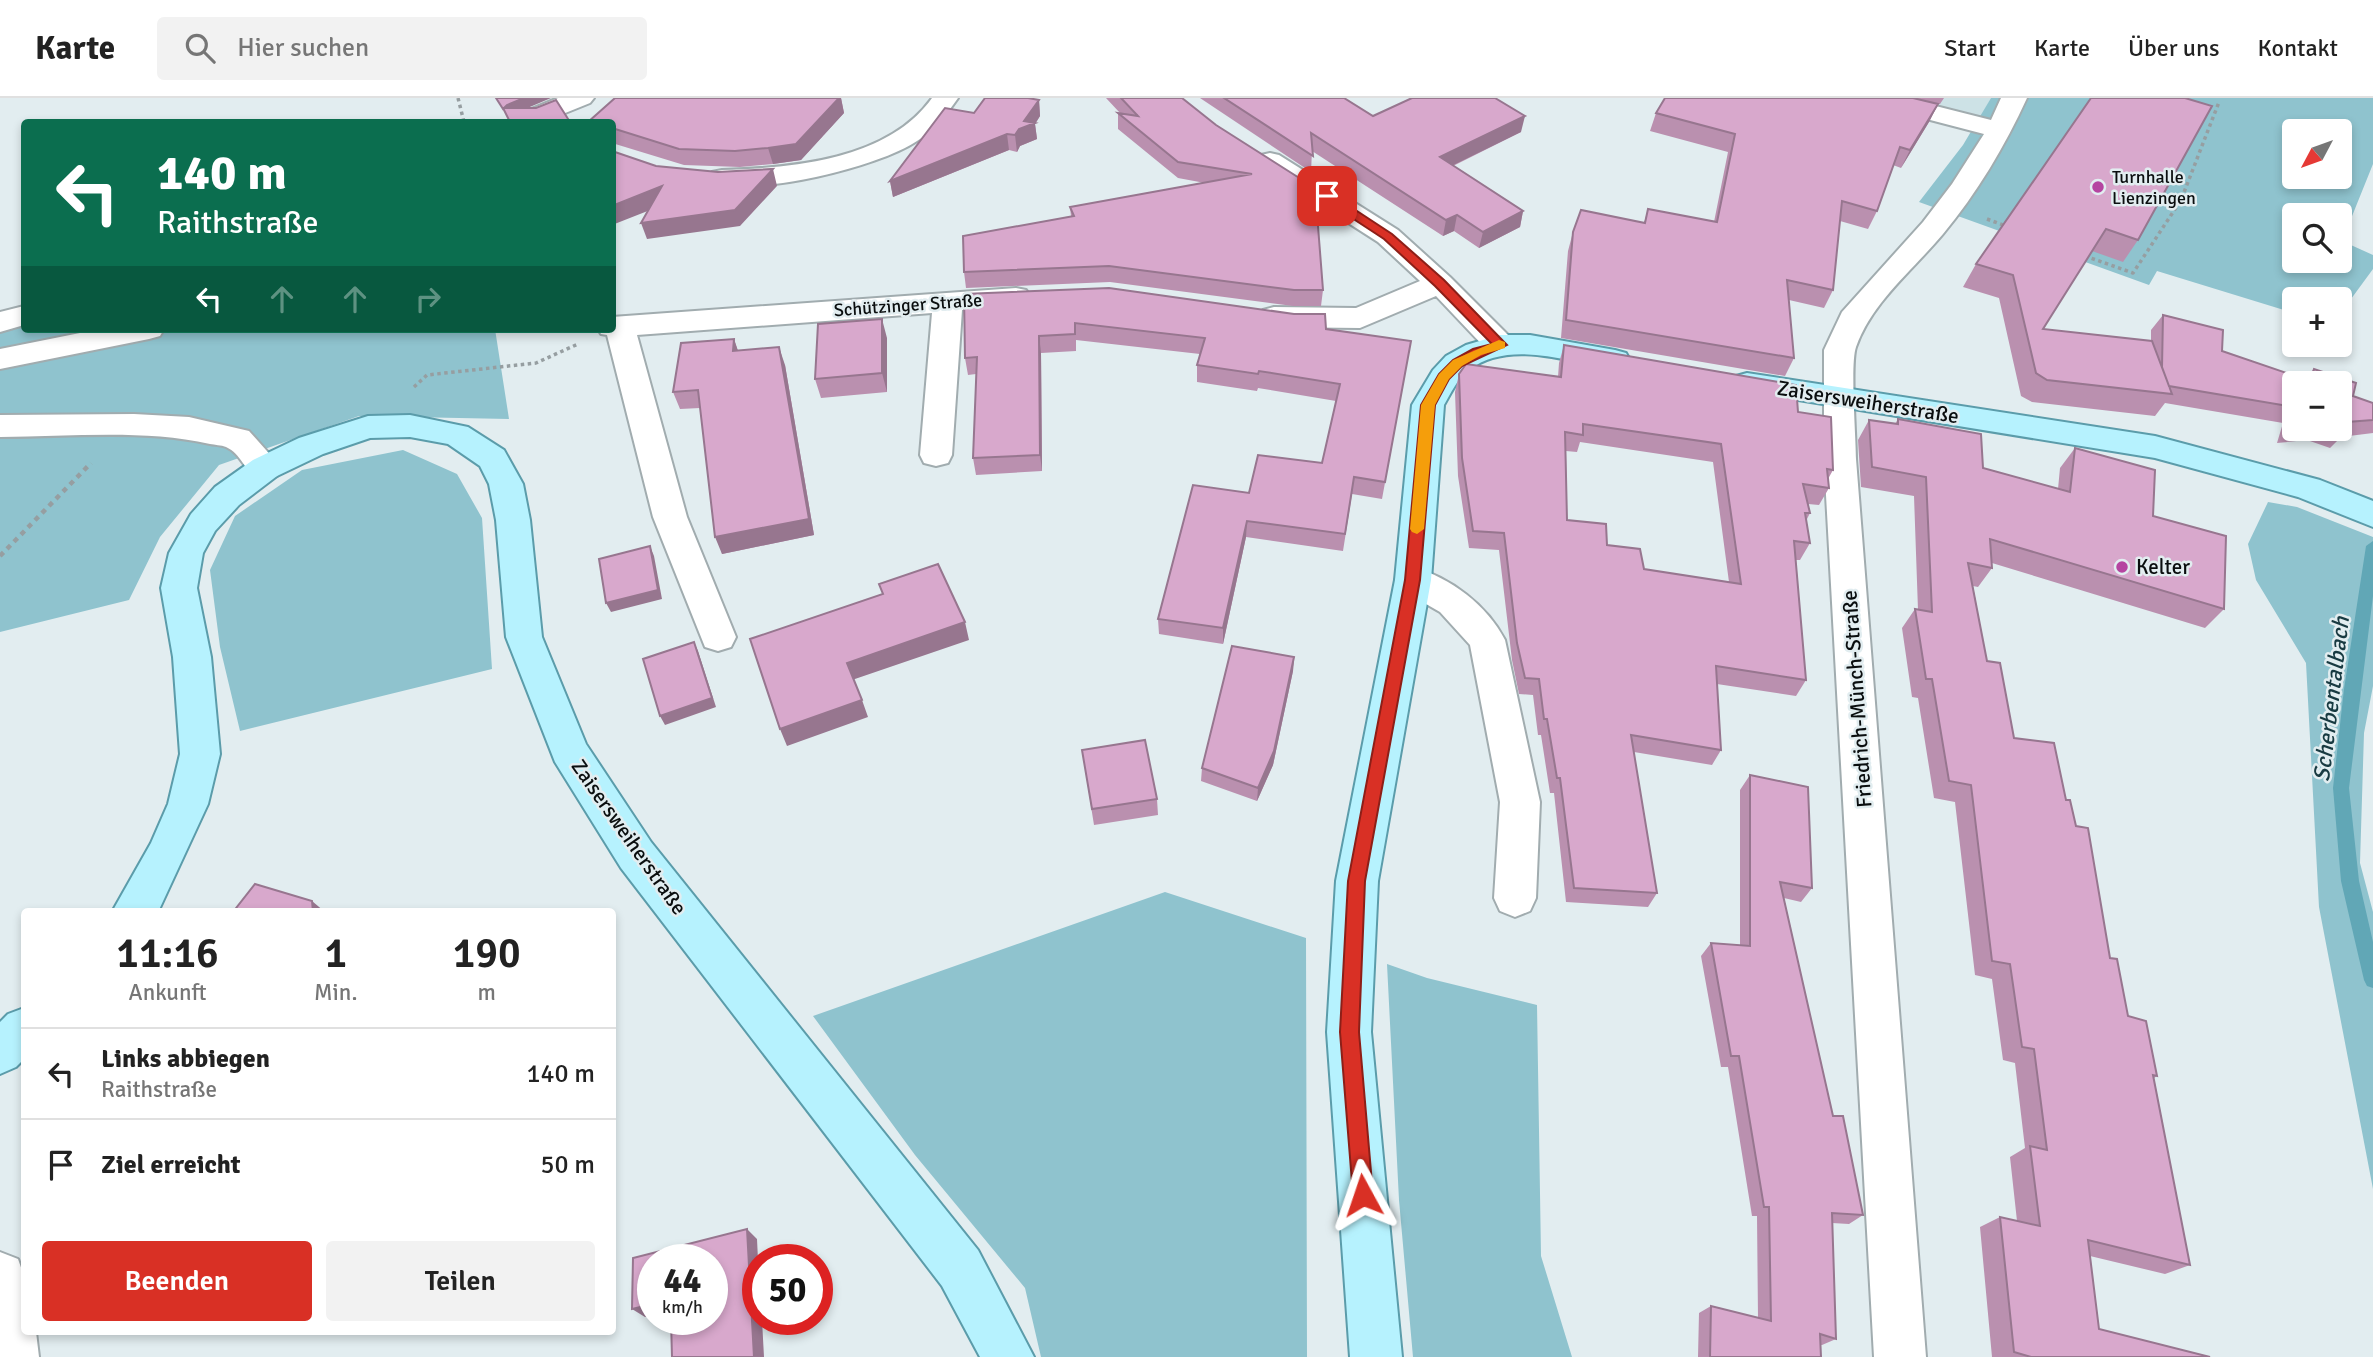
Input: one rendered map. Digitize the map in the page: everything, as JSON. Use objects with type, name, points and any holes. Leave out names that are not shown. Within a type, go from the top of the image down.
[{"type":"main road","points":[[1376,1357],[1349,1032],[1357,881],[1413,580],[1428,405],[1444,377],[1457,363],[1477,352],[1500,345],[1530,345],[1638,364]]},
{"type":"main road","name":"Zaisersweiherstraße","points":[[1719,378],[2155,447],[2308,488],[2367,512]]},
{"type":"main road","name":"Zaisersweiherstraße","points":[[136,908],[168,851],[188,804],[200,754],[192,657],[179,589],[186,553],[202,523],[227,496],[265,468],[311,446],[368,427],[410,426],[457,435],[492,458],[506,484],[513,520],[524,637],[569,751],[636,855],[960,1268],[1008,1357]]},
{"type":"main road","points":[[0,1052],[21,1032]]},
{"type":"street","points":[[694,177],[760,177],[830,165],[870,153],[903,139],[919,128],[945,98]]},
{"type":"street","points":[[1874,98],[2000,130]]},
{"type":"street","name":"Friedrich-Münch-Straße","points":[[1900,1357],[1840,459],[1839,350],[1857,312],[1950,205],[1982,161],[2014,98]]},
{"type":"street","points":[[533,119],[572,109]]},
{"type":"street","points":[[1249,148],[1388,236],[1440,283],[1500,345]]},
{"type":"street","points":[[1252,315],[1293,319],[1360,317],[1440,283]]},
{"type":"street","name":"Schützinger Straße","points":[[719,637],[670,517],[616,327],[948,300],[1045,296]]},
{"type":"street","points":[[936,455],[948,300]]},
{"type":"street","points":[[0,322],[21,317]]},
{"type":"street","points":[[0,359],[129,333]]},
{"type":"street","points":[[0,426],[134,425],[189,428],[238,439],[265,468]]},
{"type":"street","points":[[1413,580],[1453,602],[1487,640],[1520,803],[1515,898]]},
{"type":"street","points":[[0,1278],[6,1296],[13,1357]]},
{"type":"path","points":[[458,98],[463,119]]},
{"type":"path","points":[[2082,255],[2133,274],[2181,200],[2219,102]]},
{"type":"path","points":[[1950,205],[2010,228]]},
{"type":"path","points":[[406,393],[427,375],[536,363],[579,343]]},
{"type":"path","points":[[0,556],[72,481],[134,425]]},
{"type":"shaded area","points":[[1897,98],[1991,98],[1979,120]]},
{"type":"shaded area","points":[[1991,98],[2373,98],[2373,164],[2352,216],[2352,203],[2282,203],[2282,273],[2352,273],[2352,246],[2373,255],[2373,269],[2352,298],[2352,287],[2282,287],[2282,309],[2157,271],[2149,285],[1919,202],[1963,145]]},
{"type":"shaded area","points":[[21,306],[21,333],[496,333],[509,419],[359,416],[219,465],[160,537],[129,600],[0,632],[0,311]]},
{"type":"shaded area","points":[[403,450],[457,474],[482,518],[492,669],[240,731],[220,647],[210,570],[235,516],[302,470]]},
{"type":"shaded area","points":[[2268,502],[2297,507],[2373,537],[2373,686],[2364,733],[2360,863],[2373,912],[2373,1189],[2319,907],[2306,663],[2256,580],[2248,544]]},
{"type":"shaded area","points":[[1165,892],[1306,938],[1307,1357],[1041,1357],[1025,1288],[915,1155],[813,1016]]},
{"type":"shaded area","points":[[1387,964],[1427,978],[1537,1005],[1541,1256],[1572,1357],[1413,1357],[1399,1200]]},
{"type":"building","points":[[496,98],[524,98],[503,109]]},
{"type":"building","points":[[615,98],[839,98],[796,144],[735,151],[679,149],[616,129],[616,119],[591,119]]},
{"type":"building","points":[[985,98],[1039,100],[1024,121],[1035,123],[1019,129],[1015,135],[1007,134],[890,181],[945,108],[974,113]]},
{"type":"building","points":[[1121,98],[1182,98],[1216,125],[1315,188],[1323,290],[1294,290],[1109,266],[964,272],[963,236],[1074,216],[1070,207],[1252,174],[1178,162],[1118,113],[1138,116]]},
{"type":"building","points":[[1224,98],[1344,98],[1373,116],[1412,98],[1495,98],[1525,116],[1440,157],[1523,211],[1483,232],[1457,215],[1446,220],[1311,133],[1313,156]]},
{"type":"building","points":[[1665,98],[1913,98],[1938,104],[1910,150],[1900,147],[1877,211],[1842,201],[1833,290],[1787,280],[1794,358],[1566,320],[1573,232],[1581,210],[1645,223],[1648,209],[1717,222],[1735,134],[1656,113]]},
{"type":"building","points":[[2091,98],[2185,98],[2212,106],[2138,240],[2106,229],[2043,329],[2152,341],[2172,394],[2047,380],[2036,373],[2013,275],[1976,264]]},
{"type":"building","points":[[556,100],[568,119],[508,119],[503,108],[536,108]]},
{"type":"building","points":[[616,152],[656,166],[718,172],[773,169],[735,210],[641,223],[662,186],[616,204]]},
{"type":"building","points":[[1109,288],[1294,314],[1325,314],[1326,329],[1411,341],[1385,482],[1354,477],[1345,534],[1247,521],[1223,628],[1158,619],[1193,485],[1249,493],[1258,455],[1322,463],[1340,384],[1259,371],[1258,374],[1197,365],[1205,338],[1075,323],[1075,334],[1039,336],[1040,455],[973,458],[977,357],[965,358],[964,294]]},
{"type":"building","points":[[2163,315],[2223,330],[2222,351],[2282,371],[2282,405],[2169,386],[2162,367]]},
{"type":"building","points":[[882,319],[882,373],[815,379],[818,324]]},
{"type":"building","points":[[734,339],[733,351],[779,347],[809,519],[715,537],[698,390],[673,392],[681,343]]},
{"type":"building","points":[[1564,345],[1796,385],[1798,412],[1831,417],[1833,470],[1827,469],[1829,488],[1803,484],[1810,513],[1805,513],[1810,543],[1794,541],[1806,680],[1716,666],[1721,750],[1631,735],[1657,893],[1574,888],[1560,778],[1557,778],[1547,719],[1544,719],[1539,679],[1525,678],[1517,643],[1504,533],[1473,531],[1462,458],[1459,374],[1466,364],[1561,377]],"holes":[[[1583,424],[1721,444],[1741,584],[1644,569],[1640,549],[1607,545],[1606,524],[1567,520],[1565,432],[1583,435]]]},
{"type":"building","points":[[2352,382],[2356,383],[2353,396],[2373,403],[2373,420],[2352,422]]},
{"type":"building","points":[[1898,419],[1981,434],[1983,468],[2070,492],[2075,448],[2155,470],[2153,516],[2226,536],[2224,609],[1990,539],[1992,568],[1968,563],[1987,661],[2000,663],[2014,738],[2054,743],[2066,800],[2070,800],[2076,826],[2088,828],[2110,958],[2117,959],[2128,1016],[2146,1021],[2157,1076],[2153,1075],[2190,1265],[2088,1240],[2099,1329],[2210,1357],[2031,1357],[2014,1352],[2000,1217],[2040,1226],[2030,1146],[2047,1150],[2034,1049],[2022,1047],[2010,964],[1992,961],[1971,785],[1949,781],[1932,679],[1926,679],[1915,609],[1932,612],[1926,477],[1872,467],[1869,420],[1898,424]]},
{"type":"building","points":[[650,546],[658,590],[606,603],[599,559]]},
{"type":"building","points":[[938,564],[965,622],[847,663],[862,700],[780,729],[750,639],[883,594],[879,584]]},
{"type":"building","points":[[694,642],[712,698],[660,716],[643,659]]},
{"type":"building","points":[[1232,646],[1294,657],[1274,751],[1258,788],[1202,768]]},
{"type":"building","points":[[1145,740],[1157,799],[1092,809],[1082,750]]},
{"type":"building","points":[[1750,775],[1808,787],[1812,888],[1780,882],[1833,1116],[1843,1116],[1863,1215],[1832,1213],[1836,1339],[1820,1334],[1821,1357],[1710,1357],[1711,1306],[1771,1321],[1769,1207],[1764,1207],[1739,1056],[1731,1056],[1711,943],[1750,946]]},
{"type":"building","points":[[255,884],[312,901],[313,908],[236,908]]},
{"type":"building","points":[[747,1229],[748,1244],[742,1244],[742,1335],[753,1335],[754,1357],[672,1357],[671,1335],[728,1335],[728,1244],[688,1244]]},
{"type":"building","points":[[637,1257],[637,1308],[632,1309],[633,1258]]},
{"type":"waterway","name":"Scherbentalbach","points":[[2373,546],[2341,788],[2350,881],[2373,980]]},
{"type":"slow traffic","points":[[1417,529],[1428,405],[1444,377],[1457,363],[1499,344]]},
{"type":"place","name":"Turnhalle Lienzingen","points":[[2098,187]]},
{"type":"place","name":"Kelter","points":[[2122,567]]},
{"type":"route","points":[[1327,196],[1388,236],[1440,283],[1500,345],[1477,352],[1457,363],[1444,377],[1428,405],[1413,580],[1357,881],[1349,1032],[1363,1195]]}]
